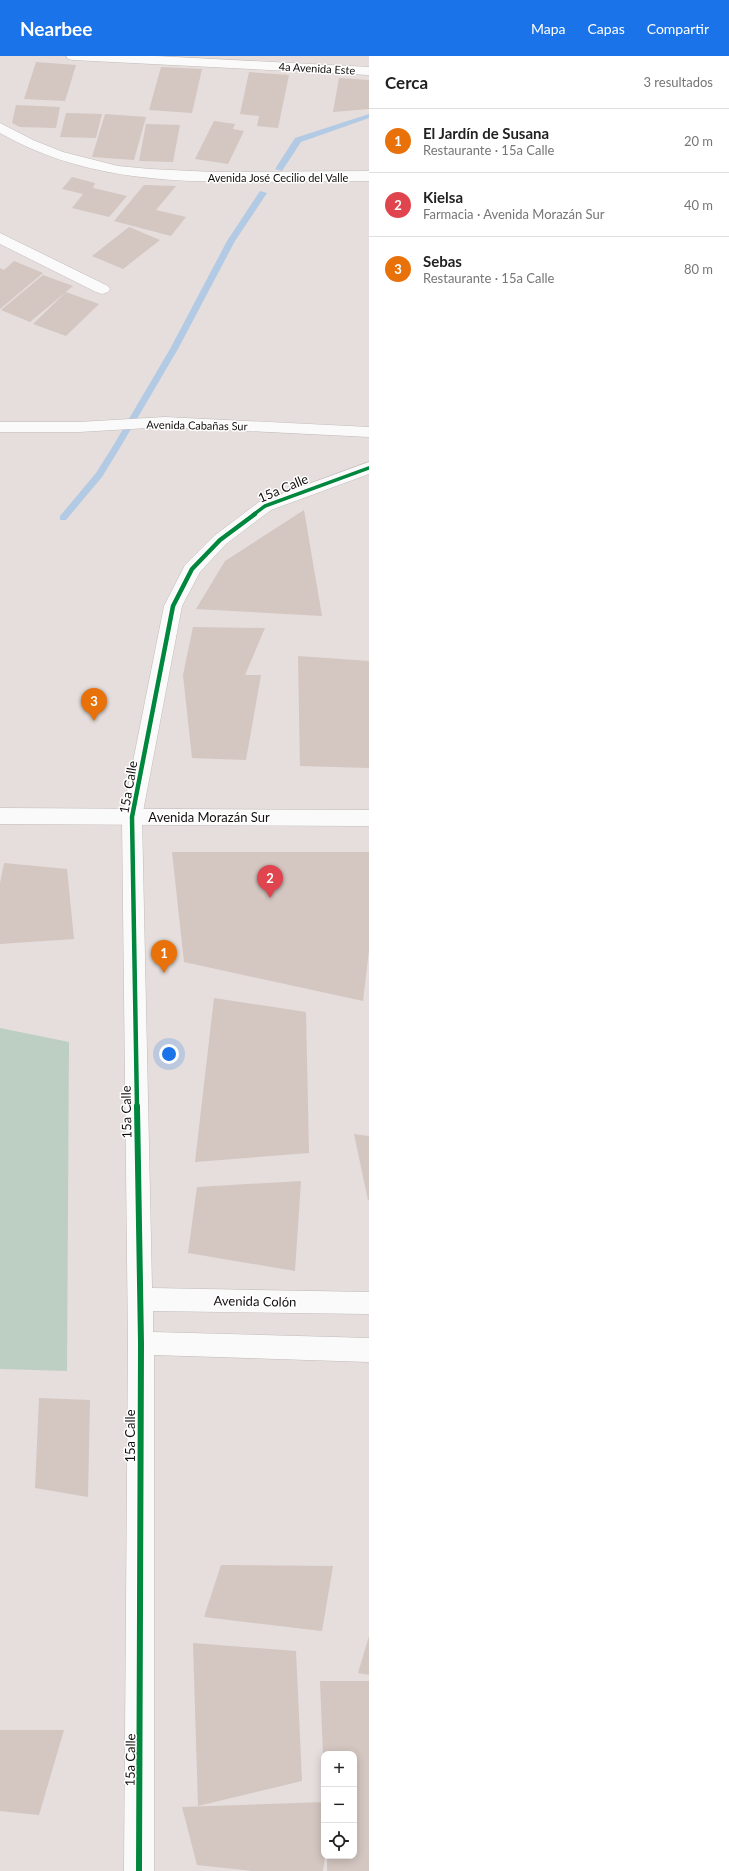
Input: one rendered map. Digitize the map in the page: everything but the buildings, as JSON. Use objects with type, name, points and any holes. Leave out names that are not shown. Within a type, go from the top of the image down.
[{"type":"street","name":"4a Avenida Este","points":[[73,56],[369,71]]},
{"type":"street","name":"Avenida José Cecilio del Valle","points":[[0,126],[10,141],[54,155],[105,168],[259,186],[369,188]]},
{"type":"street","name":"Avenida José Cecilio del Valle","points":[[187,177],[369,176]]},
{"type":"street","points":[[0,238],[102,289]]},
{"type":"street","name":"Avenida Cabañas Sur","points":[[0,428],[79,427],[165,422],[369,432]]},
{"type":"street","name":"15a Calle","points":[[139,1871],[141,1343],[132,816],[173,606],[192,568],[220,540],[265,506],[369,468]]},
{"type":"street","name":"Avenida Morazán Sur","points":[[0,816],[369,818]]},
{"type":"street","name":"Avenida Colón","points":[[140,1299],[369,1303]]},
{"type":"street","points":[[141,1343],[369,1350]]},
{"type":"green space","points":[[0,1028],[69,1042],[67,1371],[0,1369]]},
{"type":"waterway","points":[[279,169],[298,140],[369,116]]},
{"type":"waterway","points":[[63,518],[99,475],[117,446],[174,349],[231,241],[263,193]]},
{"type":"cycle path","points":[[139,1871],[141,1343],[132,817],[173,606],[192,569],[220,540],[265,506],[369,468]]},
{"type":"place","name":"Sebas","points":[[94,721]]},
{"type":"place","name":"Kielsa","points":[[270,898]]},
{"type":"place","name":"El Jardín de Susana","points":[[164,973]]}]
